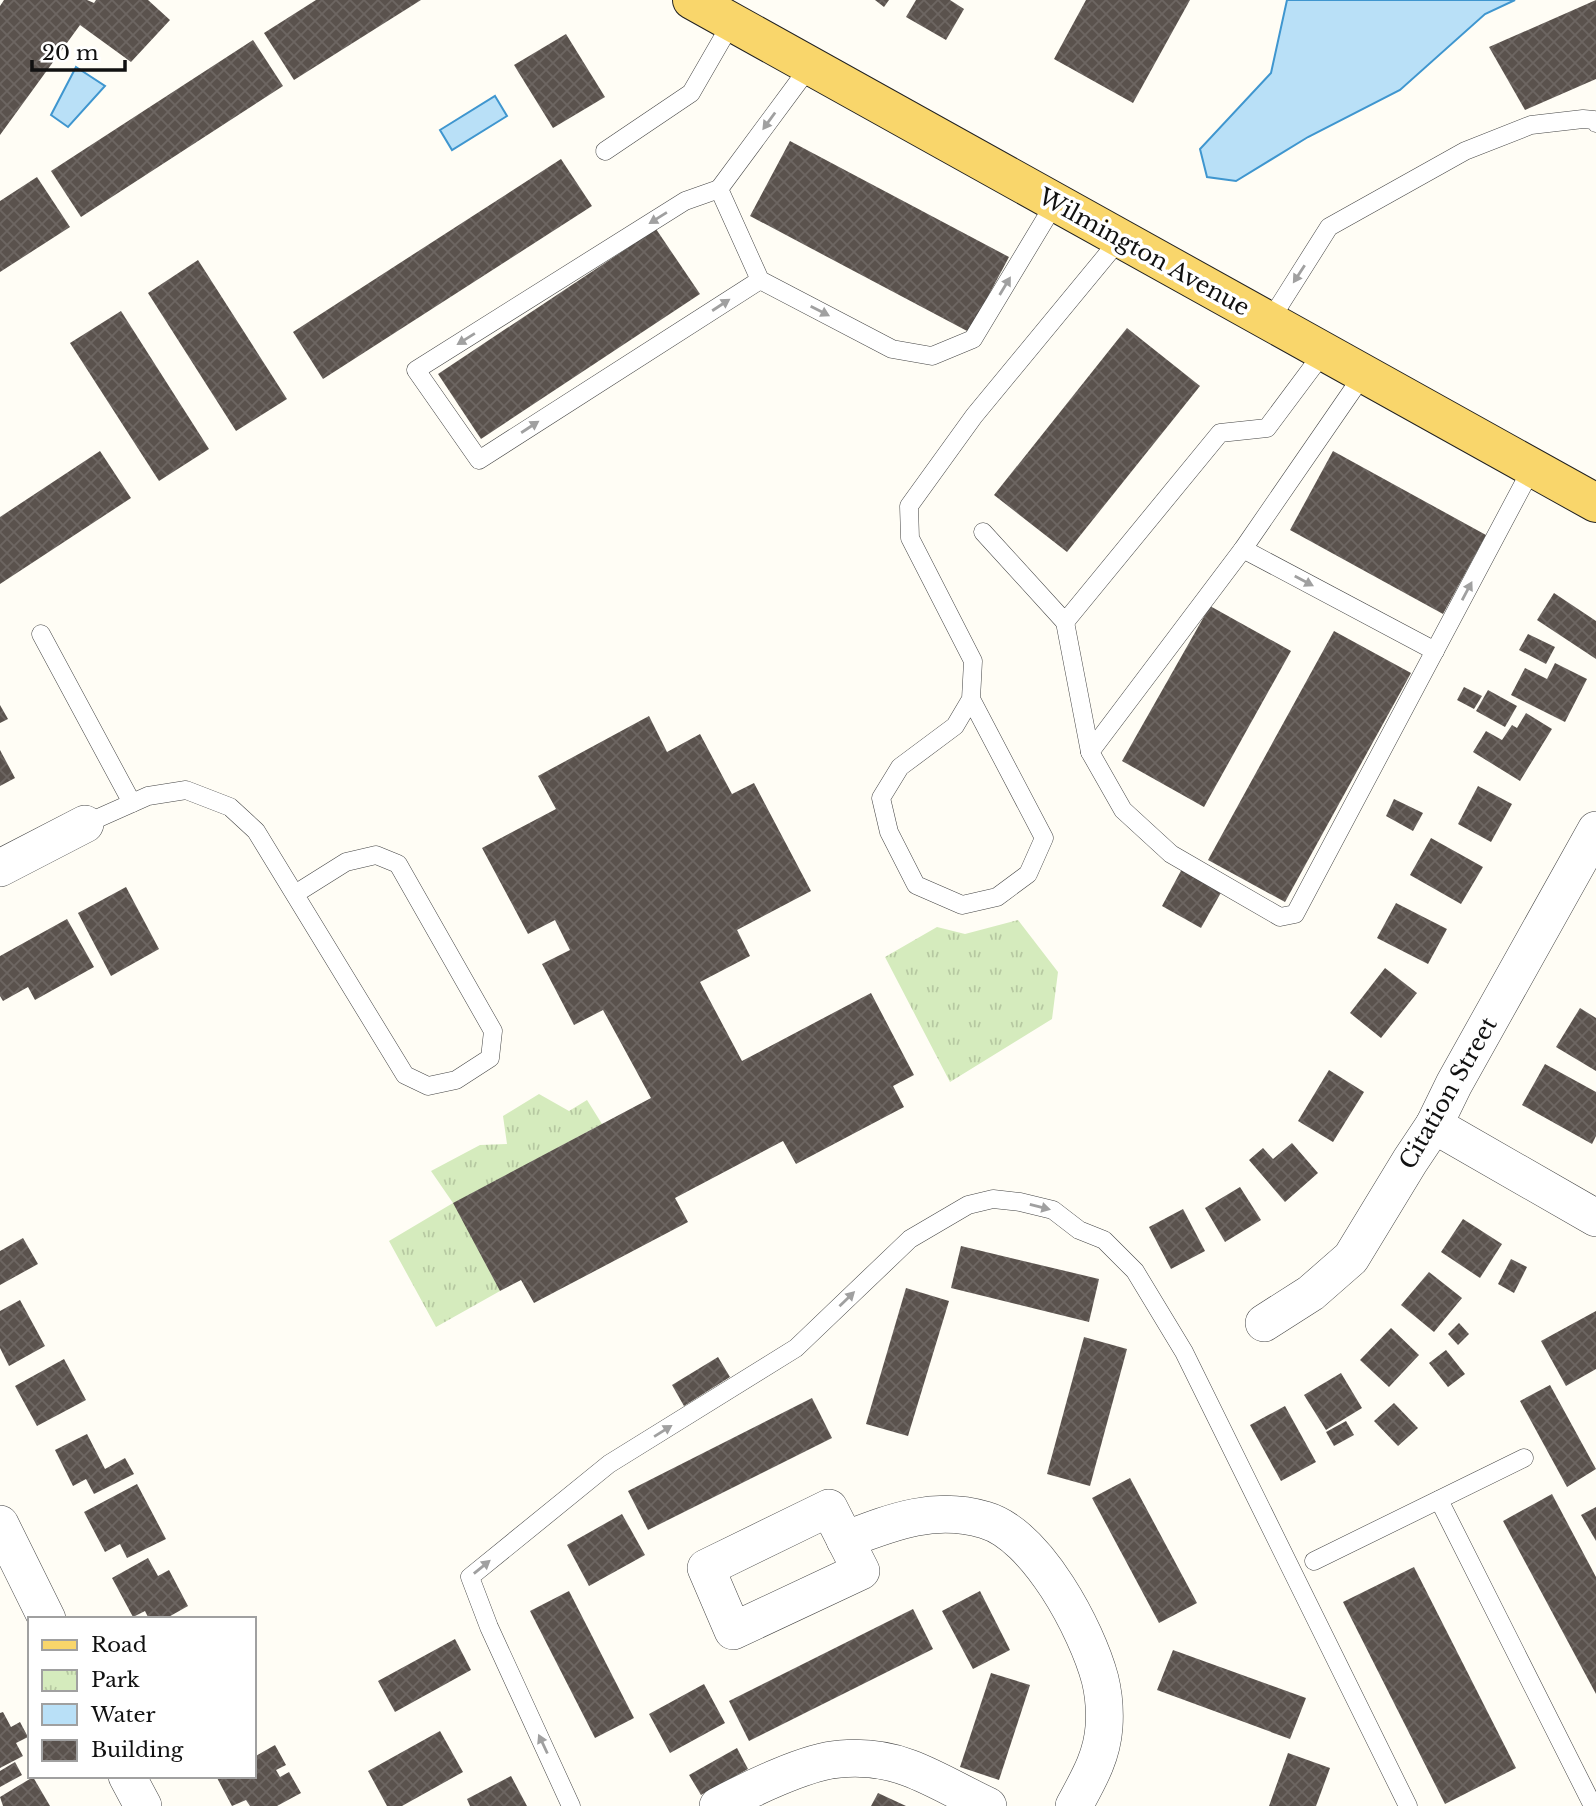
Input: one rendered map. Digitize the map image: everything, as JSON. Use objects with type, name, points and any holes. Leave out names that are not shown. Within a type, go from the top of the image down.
[{"type":"main road","name":"Wilmington Avenue","points":[[692,0],[1596,503]]},
{"type":"street","points":[[0,868],[85,824]]},
{"type":"street","name":"Citation Street","points":[[1264,1323],[1311,1293],[1351,1258],[1434,1125],[1454,1084],[1596,830]]},
{"type":"street","points":[[1434,1125],[1596,1218]]},
{"type":"street","points":[[845,1540],[895,1521],[948,1514],[986,1520],[1007,1532],[1034,1555],[1054,1581],[1082,1631],[1102,1690],[1104,1729],[1098,1763],[1074,1806]]},
{"type":"street","points":[[0,1524],[46,1617]]},
{"type":"street","points":[[718,1806],[777,1779],[838,1759],[876,1760],[909,1768],[988,1806]]},
{"type":"street","points":[[128,1778],[142,1806]]},
{"type":"lane","points":[[605,151],[691,93],[732,22]]},
{"type":"lane","points":[[760,280],[479,460],[416,370],[685,201],[719,189],[810,66]]},
{"type":"lane","points":[[1269,322],[1329,227],[1465,151],[1531,125],[1583,119],[1595,121]]},
{"type":"lane","points":[[719,189],[760,280],[892,349],[932,356],[973,339],[1055,203]]},
{"type":"lane","points":[[971,699],[1044,838],[1028,874],[997,897],[962,905],[916,885],[888,832],[881,798],[900,767],[955,726],[971,699],[973,661],[910,538],[909,506],[974,415],[1119,239]]},
{"type":"lane","points":[[1065,622],[1220,433],[1267,428],[1323,353]]},
{"type":"lane","points":[[1090,752],[1243,550],[1363,375]]},
{"type":"lane","points":[[983,532],[1065,622],[1090,752],[1123,810],[1171,854],[1280,917],[1295,914],[1532,468]]},
{"type":"lane","points":[[1243,550],[1435,651]]},
{"type":"lane","points":[[41,634],[132,803]]},
{"type":"lane","points":[[85,824],[148,796],[186,790],[230,807],[256,831],[405,1075],[428,1086],[456,1080],[490,1058],[493,1031],[398,864],[376,855],[346,862],[295,894]]},
{"type":"lane","points":[[571,1806],[489,1627],[470,1577],[609,1464],[796,1348],[910,1239],[968,1205],[993,1199],[1053,1210],[1079,1230],[1104,1240],[1135,1270],[1184,1352],[1408,1806]]},
{"type":"lane","points":[[1314,1561],[1524,1458]]},
{"type":"lane","points":[[1439,1500],[1593,1806]]},
{"type":"green space","points":[[1018,920],[1058,972],[1052,1019],[950,1082],[885,957],[937,927],[965,934]]},
{"type":"green space","points":[[539,1094],[569,1111],[587,1100],[602,1124],[454,1203],[500,1291],[436,1327],[389,1241],[453,1203],[431,1171],[480,1145],[507,1144],[503,1116]]},
{"type":"water","points":[[1287,0],[1515,0],[1485,14],[1400,90],[1308,137],[1236,181],[1207,177],[1200,149],[1271,73]]},
{"type":"water","points":[[76,67],[105,86],[68,127],[51,115]]},
{"type":"water","points":[[495,96],[507,116],[452,150],[440,130]]},
{"type":"building","points":[[4,0],[87,0],[94,3],[96,0],[148,0],[170,20],[131,62],[80,25],[0,135],[0,6]]},
{"type":"building","points":[[316,0],[421,0],[294,80],[264,33]]},
{"type":"building","points":[[875,0],[889,0],[884,7]]},
{"type":"building","points":[[916,0],[950,0],[964,9],[946,40],[906,17]]},
{"type":"building","points":[[1086,0],[1190,0],[1133,103],[1054,59]]},
{"type":"building","points":[[1596,0],[1596,79],[1525,110],[1489,47]]},
{"type":"building","points":[[566,34],[605,97],[553,128],[514,65]]},
{"type":"building","points":[[253,40],[283,86],[81,217],[51,171]]},
{"type":"building","points":[[790,141],[1009,257],[969,332],[750,216]]},
{"type":"building","points":[[561,159],[592,206],[323,379],[293,332]]},
{"type":"building","points":[[37,177],[70,227],[0,272],[0,201]]},
{"type":"building","points":[[656,229],[700,294],[481,439],[438,374]]},
{"type":"building","points":[[198,260],[287,399],[236,431],[148,293]]},
{"type":"building","points":[[121,311],[209,449],[159,481],[70,343]]},
{"type":"building","points":[[1127,328],[1200,386],[1067,552],[994,495]]},
{"type":"building","points":[[100,451],[131,498],[0,584],[0,517]]},
{"type":"building","points":[[1333,451],[1486,535],[1443,614],[1290,530]]},
{"type":"building","points":[[1554,593],[1596,621],[1596,659],[1537,620]]},
{"type":"building","points":[[1210,606],[1291,651],[1204,807],[1122,761]]},
{"type":"building","points":[[1334,631],[1411,673],[1285,902],[1208,860]]},
{"type":"building","points":[[1528,634],[1555,647],[1546,664],[1519,650]]},
{"type":"building","points":[[1555,663],[1587,679],[1565,722],[1511,695],[1525,668],[1547,679]]},
{"type":"building","points":[[1464,687],[1482,696],[1474,709],[1457,700]]},
{"type":"building","points":[[1488,690],[1517,706],[1505,727],[1476,711]]},
{"type":"building","points":[[0,705],[8,719],[0,723]]},
{"type":"building","points":[[1526,713],[1552,729],[1520,781],[1473,752],[1486,731],[1502,740],[1512,725],[1517,728]]},
{"type":"building","points":[[649,716],[667,752],[700,734],[732,794],[754,783],[811,891],[737,930],[750,956],[700,982],[742,1061],[871,993],[914,1075],[893,1086],[904,1107],[796,1164],[783,1141],[675,1198],[688,1222],[534,1303],[521,1280],[500,1291],[453,1203],[651,1098],[603,1010],[574,1025],[542,964],[570,950],[555,920],[528,934],[482,848],[556,809],[538,776]]},
{"type":"building","points":[[0,750],[15,778],[0,786]]},
{"type":"building","points":[[1478,786],[1512,804],[1491,842],[1458,824]]},
{"type":"building","points":[[1394,799],[1423,813],[1413,831],[1386,816]]},
{"type":"building","points":[[1431,838],[1483,867],[1461,904],[1410,875]]},
{"type":"building","points":[[1183,867],[1223,889],[1201,928],[1162,906]]},
{"type":"building","points":[[126,887],[159,949],[111,976],[78,913]]},
{"type":"building","points":[[1396,903],[1447,929],[1428,964],[1377,938]]},
{"type":"building","points":[[67,919],[94,967],[35,1000],[28,987],[3,1001],[0,996],[0,956]]},
{"type":"building","points":[[1385,968],[1417,993],[1381,1038],[1350,1013]]},
{"type":"building","points":[[1580,1008],[1596,1018],[1596,1071],[1556,1047]]},
{"type":"building","points":[[1545,1064],[1596,1092],[1596,1136],[1592,1144],[1522,1105]]},
{"type":"building","points":[[1329,1070],[1364,1092],[1333,1142],[1298,1121]]},
{"type":"building","points":[[1292,1143],[1318,1173],[1285,1202],[1249,1160],[1263,1148],[1273,1159]]},
{"type":"building","points":[[1240,1187],[1261,1220],[1225,1242],[1205,1208]]},
{"type":"building","points":[[1183,1209],[1205,1251],[1171,1269],[1149,1227]]},
{"type":"building","points":[[1463,1219],[1502,1244],[1480,1278],[1441,1252]]},
{"type":"building","points":[[23,1238],[38,1264],[0,1285],[0,1251]]},
{"type":"building","points":[[961,1246],[1099,1279],[1089,1322],[951,1288]]},
{"type":"building","points":[[1511,1259],[1527,1267],[1514,1293],[1498,1284]]},
{"type":"building","points":[[1429,1272],[1462,1298],[1434,1332],[1401,1305]]},
{"type":"building","points":[[906,1288],[949,1301],[908,1436],[866,1424]]},
{"type":"building","points":[[20,1300],[45,1346],[9,1366],[0,1348],[0,1311]]},
{"type":"building","points":[[1596,1311],[1596,1369],[1566,1386],[1541,1341]]},
{"type":"building","points":[[1459,1323],[1469,1334],[1458,1345],[1448,1334]]},
{"type":"building","points":[[1391,1328],[1419,1355],[1389,1387],[1360,1360]]},
{"type":"building","points":[[1084,1337],[1127,1349],[1090,1486],[1047,1474]]},
{"type":"building","points":[[1446,1350],[1465,1374],[1448,1387],[1429,1363]]},
{"type":"building","points":[[718,1357],[730,1377],[684,1406],[672,1385]]},
{"type":"building","points":[[64,1359],[86,1400],[37,1426],[15,1386]]},
{"type":"building","points":[[1341,1373],[1362,1408],[1326,1430],[1304,1395]]},
{"type":"building","points":[[1550,1385],[1596,1469],[1567,1487],[1520,1401]]},
{"type":"building","points":[[812,1398],[832,1438],[648,1530],[628,1491]]},
{"type":"building","points":[[1394,1403],[1418,1428],[1398,1446],[1374,1421]]},
{"type":"building","points":[[1285,1406],[1316,1462],[1281,1481],[1250,1425]]},
{"type":"building","points":[[1346,1421],[1354,1435],[1334,1446],[1326,1432]]},
{"type":"building","points":[[87,1434],[105,1469],[125,1458],[134,1474],[94,1494],[86,1479],[73,1486],[55,1450]]},
{"type":"building","points":[[1130,1478],[1197,1603],[1159,1623],[1092,1498]]},
{"type":"building","points":[[137,1484],[166,1539],[127,1558],[120,1544],[105,1552],[84,1512]]},
{"type":"building","points":[[1552,1494],[1596,1577],[1596,1694],[1503,1521]]},
{"type":"building","points":[[1596,1507],[1596,1541],[1581,1515]]},
{"type":"building","points":[[622,1514],[645,1555],[589,1586],[567,1545]]},
{"type":"building","points":[[148,1558],[158,1576],[169,1570],[188,1606],[169,1617],[148,1617],[145,1611],[133,1617],[112,1578]]},
{"type":"building","points":[[1414,1567],[1516,1768],[1445,1804],[1343,1602]]},
{"type":"building","points":[[569,1591],[634,1718],[595,1738],[530,1611]]},
{"type":"building","points":[[980,1591],[1010,1650],[973,1669],[942,1611]]},
{"type":"building","points":[[913,1609],[933,1649],[749,1741],[729,1701]]},
{"type":"building","points":[[455,1639],[471,1670],[395,1712],[378,1681]]},
{"type":"building","points":[[1173,1650],[1306,1698],[1290,1739],[1157,1690]]},
{"type":"building","points":[[991,1673],[1030,1685],[999,1780],[960,1767]]},
{"type":"building","points":[[704,1684],[725,1723],[670,1753],[649,1714]]},
{"type":"building","points":[[3,1712],[11,1727],[20,1722],[28,1737],[16,1743],[23,1756],[0,1768],[0,1713]]},
{"type":"building","points":[[440,1731],[463,1772],[402,1806],[387,1806],[368,1771]]},
{"type":"building","points":[[275,1745],[286,1765],[276,1770],[280,1777],[289,1772],[301,1793],[277,1806],[250,1806],[246,1800],[232,1806],[217,1778],[256,1778],[256,1756]]},
{"type":"building","points":[[737,1748],[748,1769],[701,1795],[689,1775]]},
{"type":"building","points":[[1288,1753],[1330,1768],[1316,1806],[1269,1806]]},
{"type":"building","points":[[15,1762],[22,1775],[0,1787],[0,1771]]},
{"type":"building","points":[[511,1776],[527,1806],[470,1806],[467,1799]]},
{"type":"building","points":[[34,1778],[50,1806],[3,1806],[0,1797]]},
{"type":"building","points":[[878,1793],[906,1806],[871,1806]]}]
